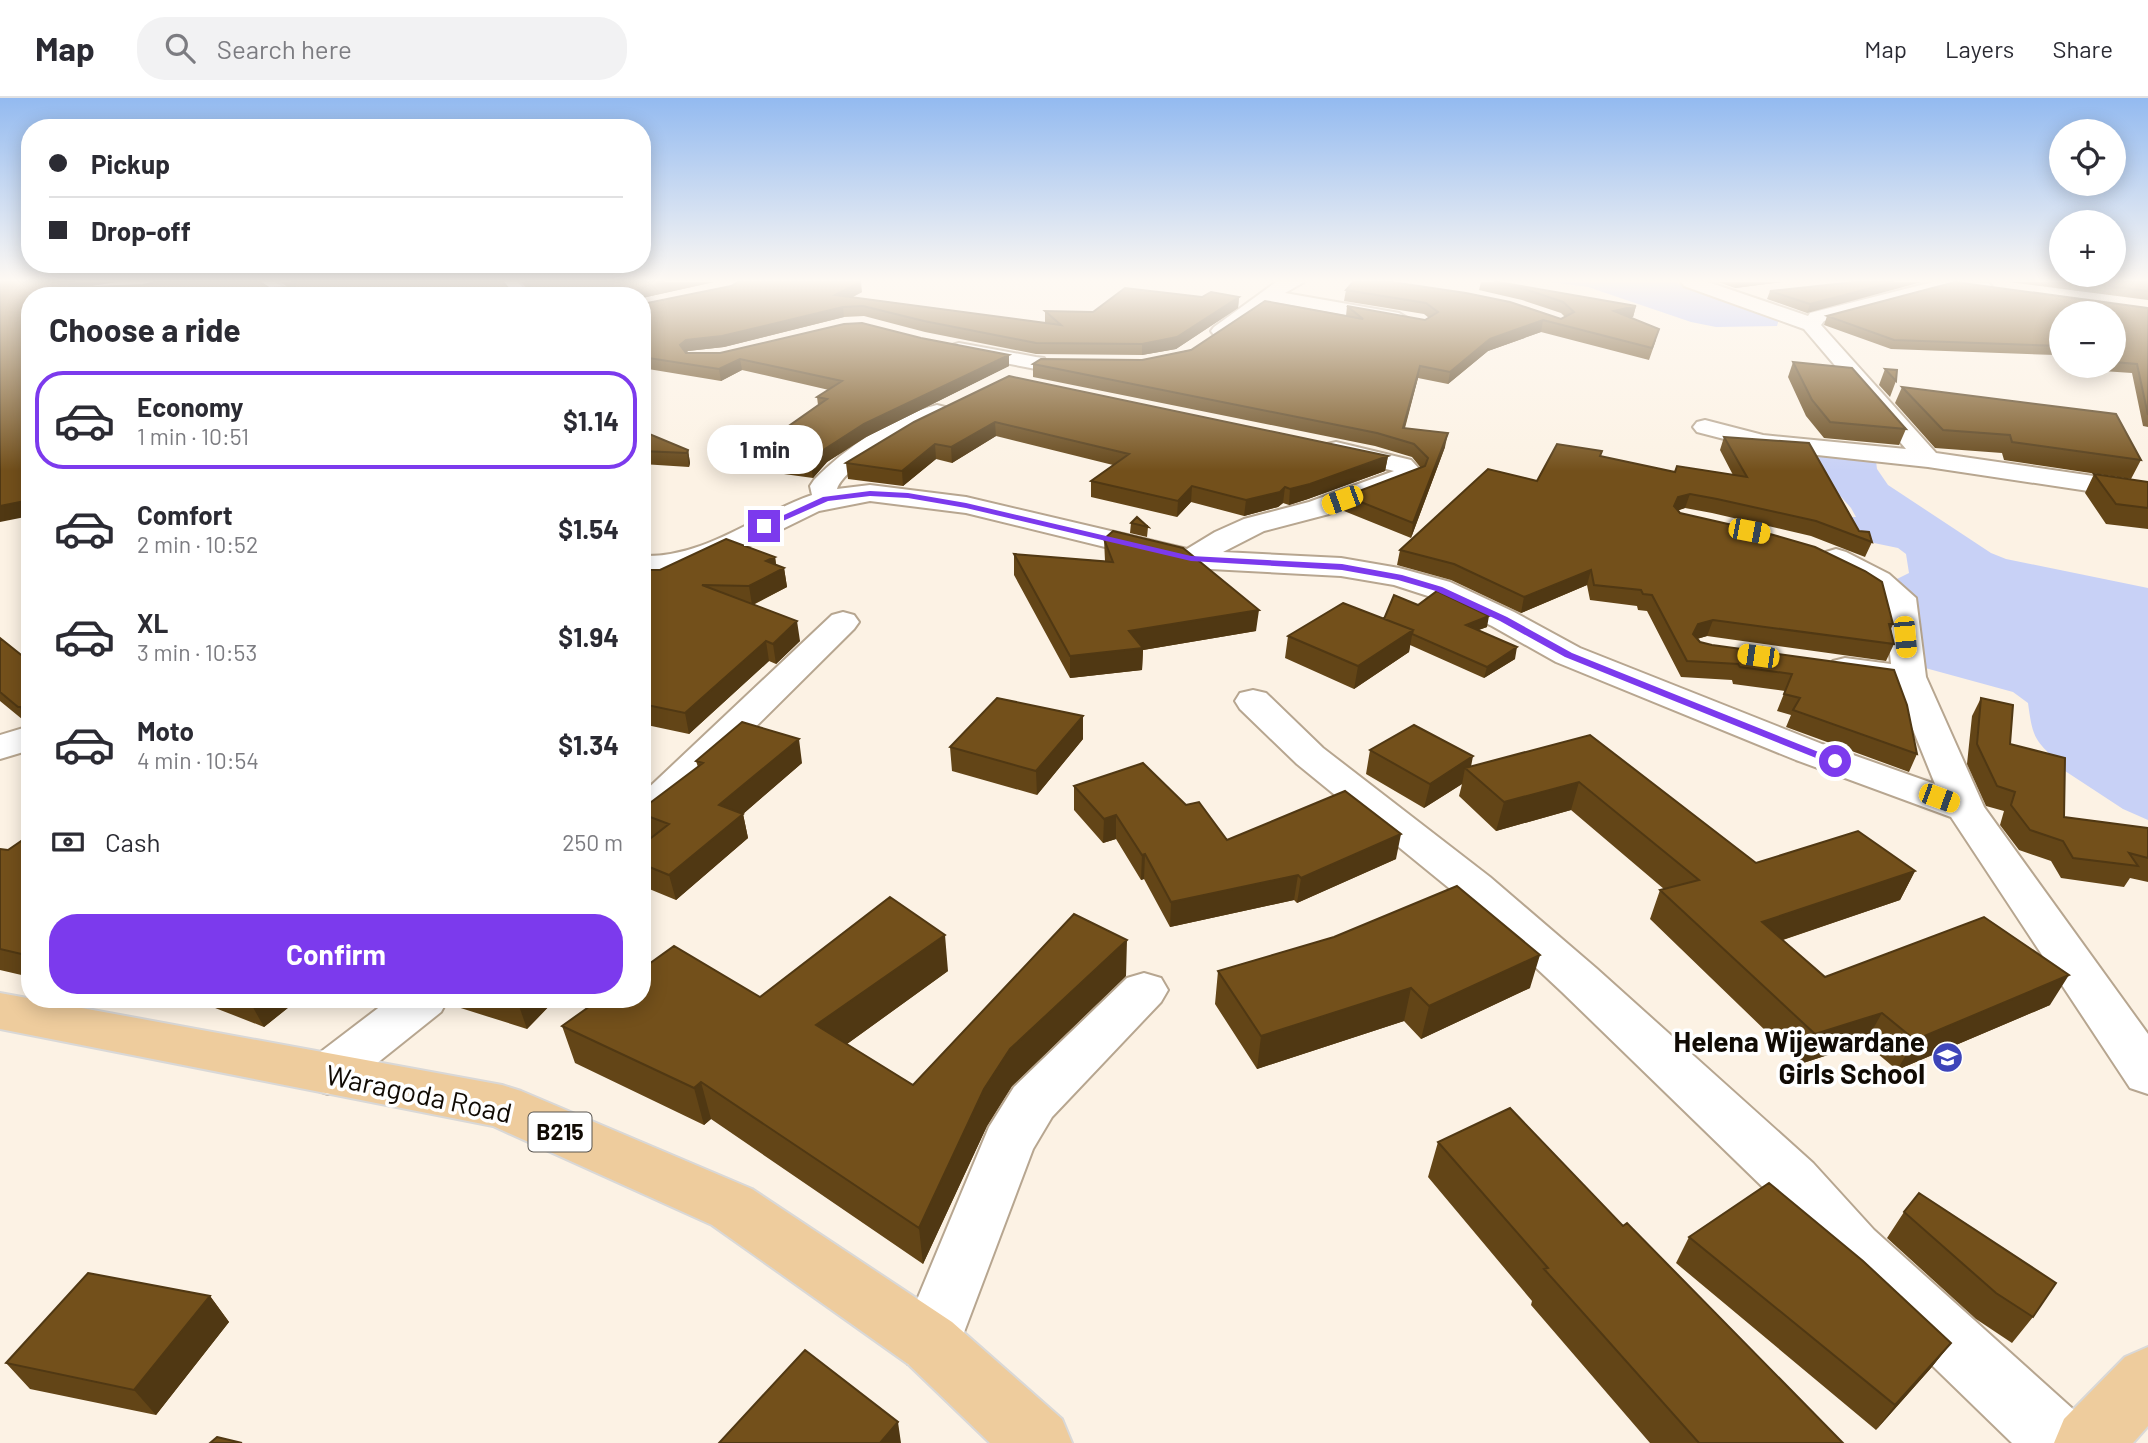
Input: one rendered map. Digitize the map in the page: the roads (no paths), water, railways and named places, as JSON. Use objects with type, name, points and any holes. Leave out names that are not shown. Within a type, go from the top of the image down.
[{"type":"main road","name":"Waragoda Road","points":[[0,1011],[502,1106],[732,1207],[930,1343],[1038,1443]]},
{"type":"main road","points":[[2088,1443],[2148,1379]]},
{"type":"street","points":[[938,345],[1040,371],[1006,380]]},
{"type":"street","points":[[1828,345],[1928,459]]},
{"type":"street","points":[[826,499],[823,486],[837,469],[876,444],[957,403]]},
{"type":"street","points":[[1705,427],[1763,442],[1928,459],[2148,492]]},
{"type":"street","points":[[1191,559],[1225,538],[1254,525],[1318,508],[1410,474],[1402,466],[1308,443]]},
{"type":"street","points":[[651,565],[677,565],[698,559],[826,499],[870,493],[966,505],[1191,559],[1342,567],[1399,577],[1439,589],[1503,619],[1568,655],[1809,752],[1965,808]]},
{"type":"street","points":[[1808,548],[1833,556],[1878,580],[1900,598],[1909,677],[1965,808],[2148,1074]]},
{"type":"street","points":[[651,808],[843,622]]},
{"type":"street","points":[[1815,664],[1909,677]]},
{"type":"street","points":[[1253,701],[1310,757],[1475,887],[1579,980],[1793,1180],[1853,1249],[2060,1443]]},
{"type":"street","points":[[0,748],[21,740]]},
{"type":"street","points":[[930,1343],[1008,1143],[1032,1102],[1144,990]]},
{"type":"street","points":[[328,1074],[412,1008]]},
{"type":"place","name":"Helena Wijewardane Girls School","points":[[1948,1058]]}]
